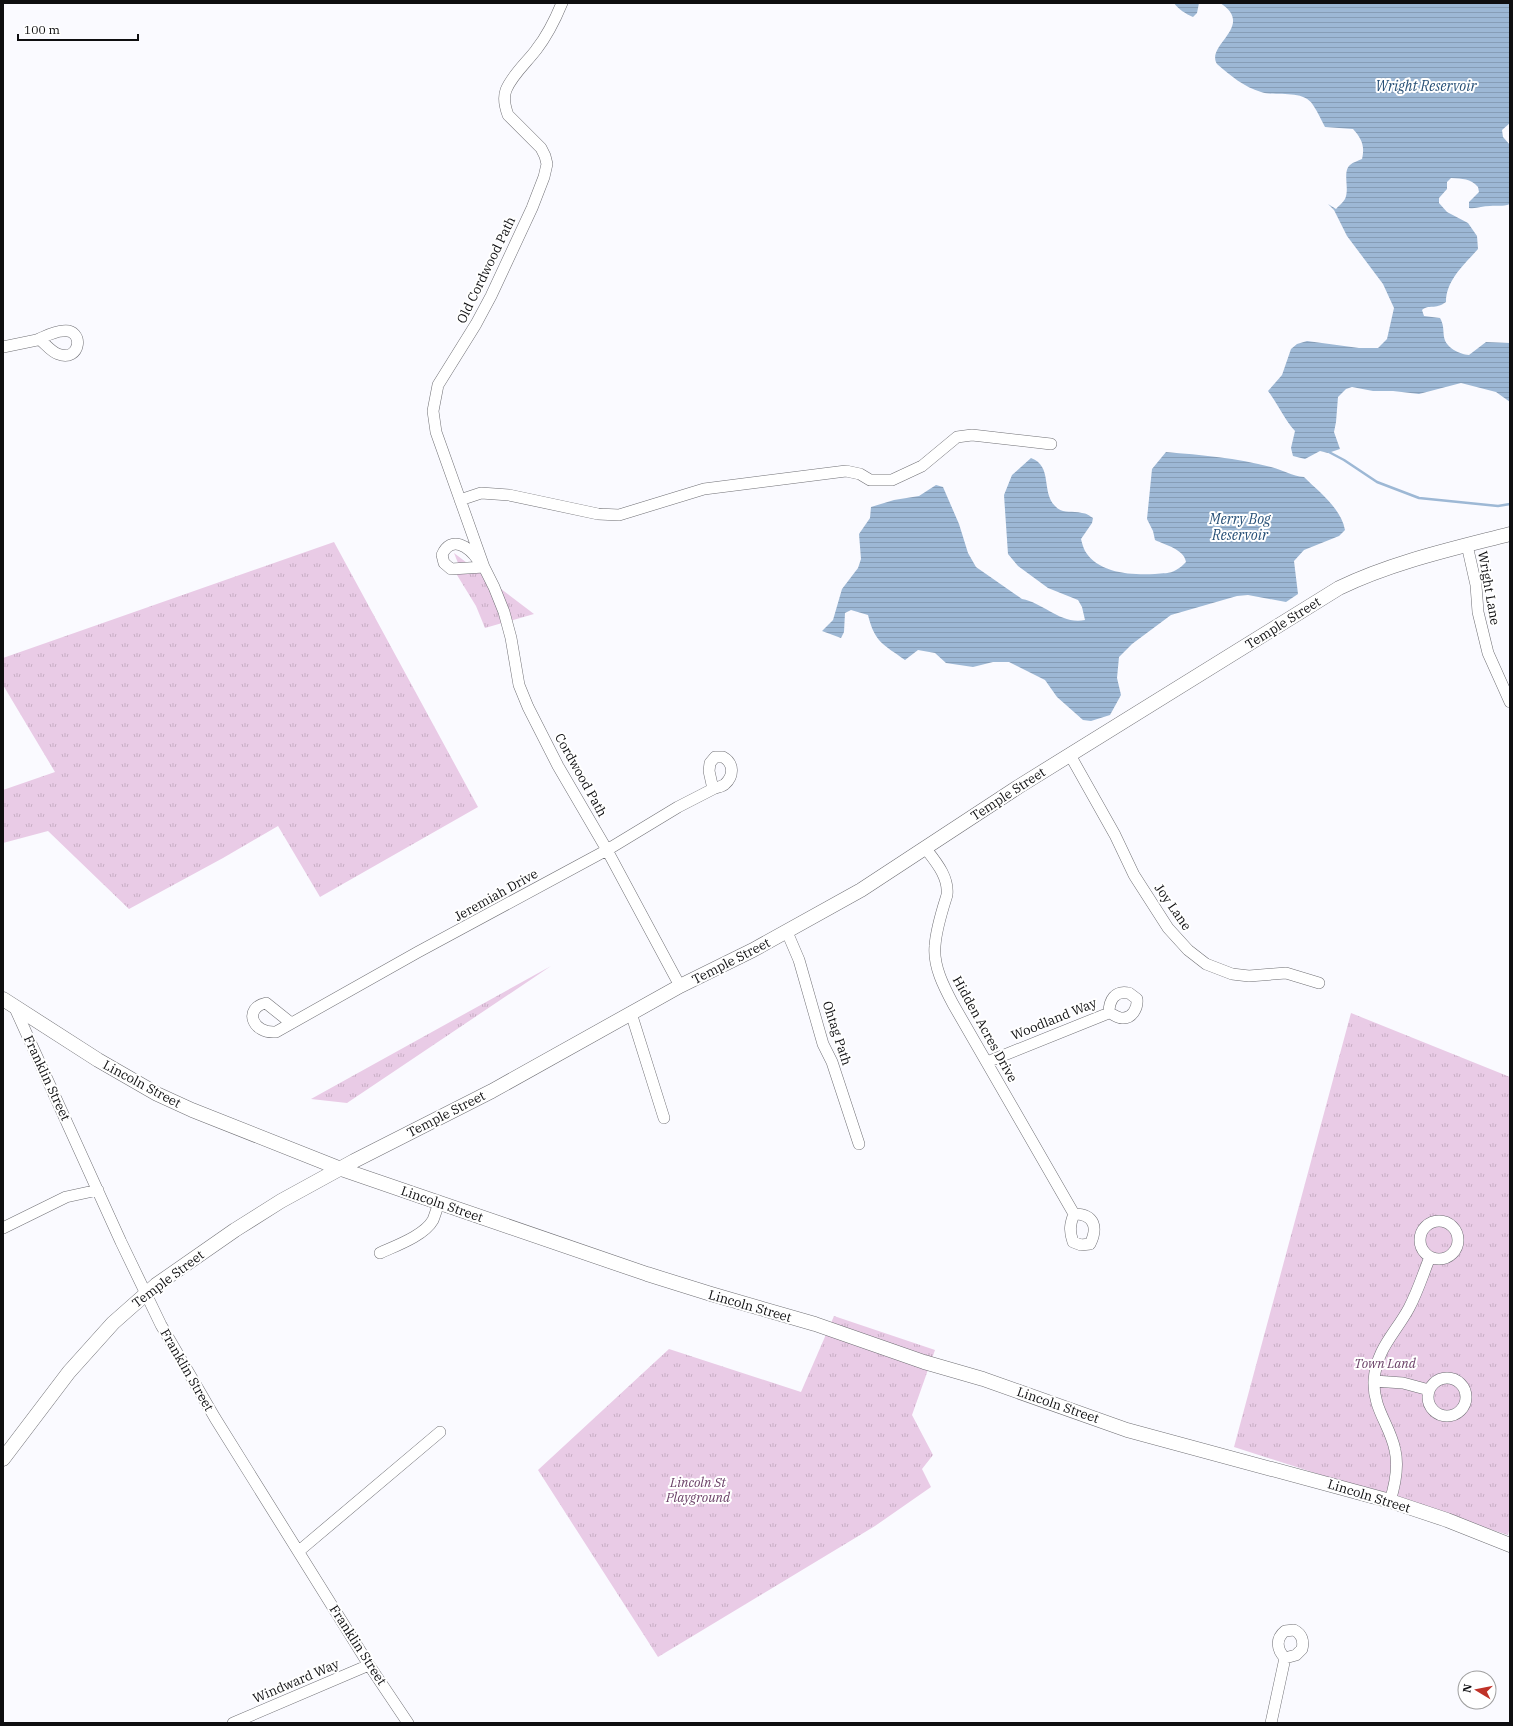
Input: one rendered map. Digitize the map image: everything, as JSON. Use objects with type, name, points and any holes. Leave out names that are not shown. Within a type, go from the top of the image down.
[{"type":"main road","name":"Temple Street","points":[[3,1459],[81,1358],[113,1323],[145,1294],[220,1240],[261,1213],[340,1169],[492,1090],[680,986],[787,932],[861,890],[1018,787],[1339,588],[1362,577],[1399,564],[1510,534]]},
{"type":"main road","name":"Lincoln Street","points":[[8,1003],[98,1060],[167,1099],[340,1169],[711,1294],[815,1324],[924,1362],[983,1379],[1127,1430],[1390,1501],[1447,1520],[1510,1545]]},
{"type":"street","name":"Old Cordwood Path","points":[[484,568],[434,424],[434,399],[438,385],[472,330],[490,296],[532,208],[544,177],[547,164],[545,156],[541,148],[508,115],[505,108],[506,92],[509,85],[546,35],[562,3]]},
{"type":"street","points":[[3,347],[39,339]]},
{"type":"street","points":[[460,500],[481,493],[509,495],[598,514],[619,515],[704,489],[846,471],[860,474],[870,480],[892,480],[922,466],[957,436],[972,435],[1051,444]]},
{"type":"street","name":"Wright Lane","points":[[1467,545],[1476,585],[1478,612],[1486,648],[1510,702]]},
{"type":"street","name":"Cordwood Path","points":[[484,568],[494,587],[504,612],[511,638],[519,685],[528,707],[558,766],[607,850],[680,986]]},
{"type":"street","name":"Joy Lane","points":[[1070,755],[1115,835],[1134,875],[1168,928],[1188,950],[1206,964],[1232,974],[1248,976],[1286,973],[1319,983]]},
{"type":"street","name":"Jeremiah Drive","points":[[291,1023],[418,952],[607,850],[678,807],[713,789]]},
{"type":"street","name":"Hidden Acres Drive","points":[[926,848],[940,868],[947,886],[947,895],[935,946],[939,973],[953,1004],[1074,1214]]},
{"type":"street","name":"Ohtag Path","points":[[787,932],[799,960],[823,1044],[832,1062],[859,1144]]},
{"type":"street","name":"Franklin Street","points":[[8,1003],[98,1190],[160,1325],[215,1418],[408,1723]]},
{"type":"street","name":"Woodland Way","points":[[987,1062],[1109,1012]]},
{"type":"street","points":[[631,1013],[664,1118]]},
{"type":"street","points":[[3,1228],[66,1197],[98,1190]]},
{"type":"street","points":[[380,1253],[422,1231],[432,1221],[439,1203]]},
{"type":"street","points":[[1390,1501],[1396,1475],[1395,1450],[1376,1404],[1374,1395],[1376,1365],[1380,1353],[1411,1304],[1430,1257]]},
{"type":"street","points":[[1374,1381],[1403,1383],[1429,1390]]},
{"type":"street","points":[[299,1551],[440,1432]]},
{"type":"street","points":[[1271,1723],[1285,1658]]},
{"type":"street","name":"Windward Way","points":[[233,1723],[370,1665]]},
{"type":"green space","points":[[334,542],[478,807],[320,897],[278,826],[129,909],[48,831],[3,843],[3,790],[55,772],[3,685],[3,658]]},
{"type":"green space","points":[[454,553],[534,614],[485,628],[476,606],[457,575],[458,563]]},
{"type":"green space","points":[[551,966],[347,1103],[311,1099]]},
{"type":"green space","name":"Town Land","points":[[1351,1013],[1510,1077],[1510,1526],[1508,1535],[1234,1447]]},
{"type":"green space","name":"Lincoln St Playground","points":[[834,1316],[935,1350],[912,1415],[933,1455],[922,1469],[931,1487],[875,1526],[658,1657],[538,1470],[669,1349],[801,1392]]},
{"type":"water","points":[[1174,3],[1199,3],[1197,13],[1193,17],[1182,11]]},
{"type":"water","name":"Wright Reservoir","points":[[1220,3],[1510,3],[1510,123],[1502,130],[1503,137],[1510,145],[1510,204],[1502,206],[1469,208],[1469,202],[1479,192],[1478,187],[1469,180],[1463,179],[1451,178],[1447,182],[1447,189],[1439,198],[1439,203],[1447,212],[1468,223],[1477,236],[1478,249],[1452,280],[1446,302],[1439,306],[1427,307],[1422,310],[1424,316],[1440,318],[1443,325],[1445,341],[1454,350],[1461,353],[1469,355],[1486,342],[1510,343],[1510,402],[1496,392],[1461,383],[1419,394],[1393,391],[1373,391],[1352,387],[1346,389],[1338,397],[1334,432],[1340,449],[1328,453],[1320,451],[1305,459],[1293,456],[1291,448],[1295,431],[1268,391],[1282,375],[1291,349],[1297,344],[1307,341],[1359,348],[1378,348],[1387,339],[1394,308],[1383,284],[1347,236],[1334,210],[1328,204],[1336,209],[1345,199],[1347,190],[1346,176],[1348,168],[1353,163],[1362,159],[1363,146],[1361,139],[1353,129],[1325,127],[1309,100],[1296,95],[1267,93],[1255,90],[1238,81],[1217,64],[1215,57],[1217,50],[1228,35],[1232,27],[1233,20],[1230,11]]},
{"type":"water","name":"Merry Bog Reservoir","points":[[1166,452],[1245,461],[1304,477],[1329,501],[1343,522],[1345,530],[1339,536],[1304,550],[1294,561],[1298,594],[1286,602],[1248,595],[1237,596],[1171,615],[1132,644],[1119,657],[1117,678],[1121,695],[1110,715],[1091,721],[1083,720],[1057,697],[1045,680],[1009,662],[993,662],[973,667],[946,663],[935,653],[918,650],[905,660],[881,642],[874,632],[868,615],[851,610],[845,613],[844,632],[841,638],[822,631],[833,620],[842,589],[858,568],[861,559],[859,534],[870,518],[871,507],[894,500],[919,496],[936,485],[943,487],[959,524],[968,553],[976,567],[1022,599],[1030,601],[1060,617],[1076,621],[1085,620],[1082,607],[1078,600],[1048,588],[1018,566],[1008,554],[1004,495],[1012,475],[1031,458],[1038,462],[1045,473],[1048,494],[1055,506],[1061,510],[1083,513],[1093,518],[1092,523],[1081,539],[1085,551],[1091,559],[1107,569],[1117,572],[1136,574],[1169,573],[1184,564],[1186,562],[1185,558],[1174,548],[1155,540],[1153,531],[1147,519],[1152,469]]},
{"type":"waterway","points":[[1327,451],[1344,460],[1377,482],[1419,498],[1498,506],[1510,504]]}]
